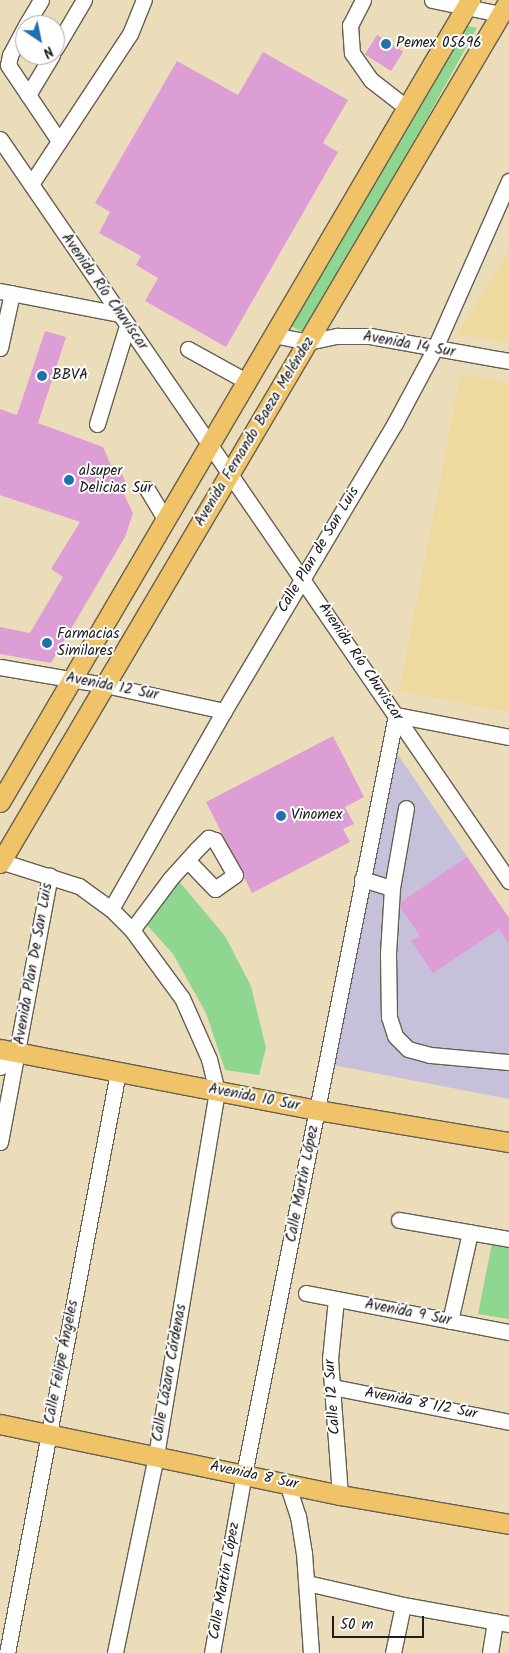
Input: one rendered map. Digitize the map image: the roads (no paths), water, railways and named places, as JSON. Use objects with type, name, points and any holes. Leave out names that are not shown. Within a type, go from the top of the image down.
[{"type":"main road","points":[[0,802],[468,3]]},
{"type":"main road","name":"Avenida Fernando Baeza Meléndez","points":[[0,862],[505,7]]},
{"type":"main road","name":"Avenida 10 Sur","points":[[9,1051],[317,1110],[509,1142]]},
{"type":"main road","name":"Avenida 8 Sur","points":[[0,1424],[340,1495],[509,1524]]},
{"type":"street","points":[[32,15],[41,0]]},
{"type":"street","points":[[65,32],[84,0]]},
{"type":"street","points":[[31,184],[130,34],[144,0]]},
{"type":"street","points":[[363,0],[350,24],[349,40],[352,53],[371,80],[407,108]]},
{"type":"street","points":[[432,0],[505,7]]},
{"type":"street","points":[[15,50],[8,65],[59,142]]},
{"type":"street","points":[[28,95],[46,65]]},
{"type":"street","name":"Avenida Río Chuvíscar","points":[[0,139],[123,320],[210,443]]},
{"type":"street","name":"Calle Plan de San Luis","points":[[111,909],[224,711],[395,423],[434,350],[509,181]]},
{"type":"street","points":[[0,348],[6,292],[123,320],[97,424]]},
{"type":"street","points":[[273,335],[308,342]]},
{"type":"street","name":"Avenida 14 Sur","points":[[308,342],[337,336],[370,336],[434,350],[509,361]]},
{"type":"street","points":[[188,349],[246,382]]},
{"type":"street","name":"Avenida Río Chuviscar","points":[[210,443],[509,881]]},
{"type":"street","points":[[147,489],[166,519]]},
{"type":"street","name":"Avenida 12 Sur","points":[[0,667],[105,685],[224,711]]},
{"type":"street","points":[[396,715],[509,737]]},
{"type":"street","name":"Calle Martín López","points":[[212,1653],[244,1474],[396,715]]},
{"type":"street","points":[[406,808],[392,888],[388,954],[389,1017],[395,1036],[408,1049],[423,1053],[509,1062]]},
{"type":"street","points":[[132,930],[187,860]]},
{"type":"street","points":[[0,862],[79,886],[111,909],[132,930],[182,998],[209,1059],[217,1091]]},
{"type":"street","name":"Avenida Plan De San Luis","points":[[0,1142],[9,1051],[50,876]]},
{"type":"street","points":[[362,879],[392,888]]},
{"type":"street","name":"Avenida Plan De San Luis","points":[[0,1067],[9,1051]]},
{"type":"street","name":"Calle Felipe Ángeles","points":[[7,1653],[118,1072]]},
{"type":"street","name":"Calle Lázaro Cárdenas","points":[[115,1653],[156,1456],[217,1091]]},
{"type":"street","points":[[399,1220],[509,1240]]},
{"type":"street","points":[[450,1321],[470,1232]]},
{"type":"street","name":"Avenida 9 Sur","points":[[306,1293],[509,1332]]},
{"type":"street","name":"Calle 12 Sur","points":[[336,1299],[330,1346],[340,1495]]},
{"type":"street","name":"Avenida 8 1/2 Sur","points":[[333,1387],[509,1422]]},
{"type":"street","points":[[287,1483],[298,1516],[307,1583],[311,1653]]},
{"type":"street","points":[[307,1583],[402,1605],[502,1622],[490,1653]]},
{"type":"street","points":[[394,1653],[402,1605]]},
{"type":"place","name":"Pemex 05696","points":[[386,44]]},
{"type":"place","name":"BBVA","points":[[42,376]]},
{"type":"place","name":"alsuper Delicias Sur","points":[[69,480]]},
{"type":"place","name":"Farmacias Similares","points":[[47,643]]},
{"type":"place","name":"Vinomex","points":[[281,816]]}]
